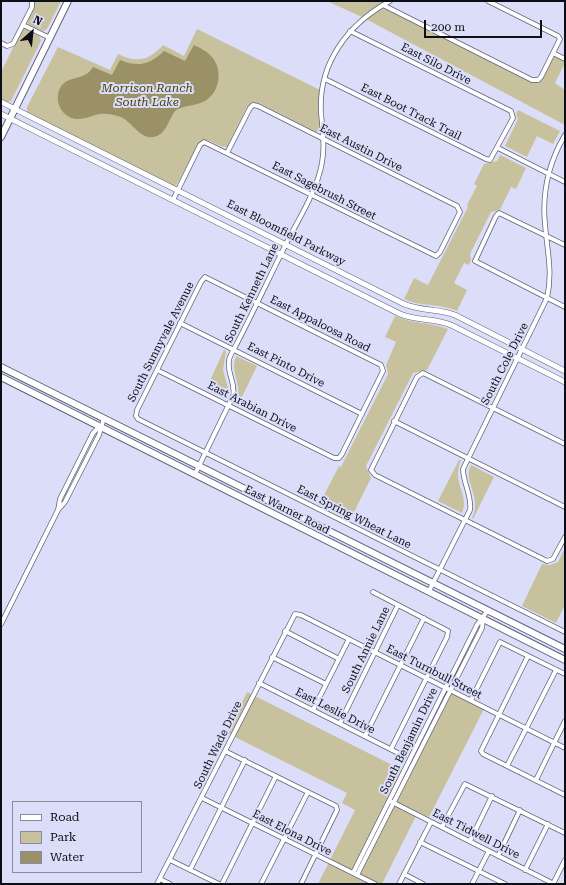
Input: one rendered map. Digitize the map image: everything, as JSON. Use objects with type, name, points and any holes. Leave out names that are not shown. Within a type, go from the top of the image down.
[{"type":"main road","points":[[1,137],[68,1]]},
{"type":"main road","name":"East Warner Road","points":[[1,367],[565,649]]},
{"type":"main road","points":[[13,383],[17,375]]},
{"type":"main road","name":"East Warner Road","points":[[1,377],[565,660]]},
{"type":"main road","points":[[326,541],[330,532]]},
{"type":"street","name":"South Kenneth Lane","points":[[195,474],[235,390],[229,370],[229,361],[234,349],[320,175],[325,140],[321,112],[325,79],[335,52],[350,31],[365,16],[390,1]]},
{"type":"street","points":[[383,5],[532,80],[538,80],[542,77],[560,39],[558,36],[488,1]]},
{"type":"street","points":[[1,43],[11,45],[23,24],[32,2]]},
{"type":"street","points":[[23,24],[50,38]]},
{"type":"street","name":"East Silo Drive","points":[[350,31],[511,111],[513,118],[498,148]]},
{"type":"street","points":[[553,53],[565,59]]},
{"type":"street","name":"East Boot Track Trail","points":[[325,79],[490,160],[498,148]]},
{"type":"street","name":"East Bloomfield Parkway","points":[[1,102],[404,304],[417,308],[449,313],[565,371]]},
{"type":"street","name":"East Austin Drive","points":[[227,153],[250,108],[253,106],[325,140],[460,208],[460,212],[440,252],[436,256]]},
{"type":"street","name":"East Bloomfield Parkway","points":[[1,114],[400,314],[411,318],[444,322],[565,382]]},
{"type":"street","name":"South Cole Drive","points":[[429,591],[465,520],[471,503],[463,478],[463,469],[547,298],[551,276],[545,223],[546,187],[548,173],[565,135]]},
{"type":"street","name":"East Sagebrush Street","points":[[177,190],[200,145],[204,142],[436,256]]},
{"type":"street","points":[[498,148],[565,182]]},
{"type":"street","points":[[173,200],[177,190]]},
{"type":"street","points":[[565,245],[499,213],[496,216],[475,261],[565,307]]},
{"type":"street","name":"East Appaloosa Road","points":[[205,277],[381,365],[383,367],[383,371],[362,414]]},
{"type":"street","name":"South Sunnyvale Avenue","points":[[136,416],[137,410],[180,323],[205,277]]},
{"type":"street","name":"East Pinto Drive","points":[[180,323],[362,414]]},
{"type":"street","name":"East Arabian Drive","points":[[157,370],[334,458],[339,458],[362,414]]},
{"type":"street","points":[[565,444],[425,374],[420,374],[394,421],[372,466],[372,472],[547,561],[551,561],[565,537]]},
{"type":"street","name":"East Spring Wheat Lane","points":[[136,416],[138,420],[565,632]]},
{"type":"street","points":[[1,624],[58,510],[60,499],[93,433],[100,426],[104,418]]},
{"type":"street","points":[[394,421],[565,507]]},
{"type":"street","points":[[373,592],[448,631],[447,637],[391,749]]},
{"type":"street","name":"South Annie Lane","points":[[340,723],[398,605]]},
{"type":"street","name":"South Benjamin Drive","points":[[355,874],[448,689],[477,625],[483,619],[488,610]]},
{"type":"street","name":"East Turnbull Street","points":[[294,614],[301,615],[565,748]]},
{"type":"street","name":"South Wade Drive","points":[[158,884],[294,614]]},
{"type":"street","points":[[365,736],[424,618]]},
{"type":"street","points":[[285,631],[339,658]]},
{"type":"street","points":[[313,710],[349,639]]},
{"type":"street","points":[[471,700],[500,642],[565,674]]},
{"type":"street","points":[[528,656],[481,751],[483,754],[564,793]]},
{"type":"street","points":[[272,657],[326,684]]},
{"type":"street","points":[[507,766],[556,670]]},
{"type":"street","name":"East Leslie Drive","points":[[259,683],[404,756]]},
{"type":"street","points":[[536,780],[565,721]]},
{"type":"street","points":[[225,751],[336,806],[337,810],[301,884]]},
{"type":"street","points":[[190,870],[245,760]]},
{"type":"street","points":[[222,884],[276,776]]},
{"type":"street","points":[[442,827],[465,784],[565,833]]},
{"type":"street","points":[[261,884],[308,792]]},
{"type":"street","points":[[470,842],[492,796]]},
{"type":"street","name":"East Elona Drive","points":[[202,798],[375,884]]},
{"type":"street","name":"East Tidwell Drive","points":[[392,802],[553,884]]},
{"type":"street","points":[[498,856],[520,810]]},
{"type":"street","points":[[399,884],[431,822]]},
{"type":"street","points":[[525,870],[548,824]]},
{"type":"street","points":[[420,842],[505,884]]},
{"type":"street","points":[[472,884],[489,851]]},
{"type":"street","points":[[170,860],[219,884]]},
{"type":"street","points":[[553,884],[565,860]]},
{"type":"street","points":[[404,874],[423,884]]},
{"type":"street","points":[[160,879],[170,884]]},
{"type":"green space","points":[[34,1],[61,1],[47,29],[43,31],[28,24],[27,20],[34,5]]},
{"type":"green space","points":[[327,1],[390,1],[383,5],[532,80],[538,80],[553,53],[565,59],[565,63],[555,83],[565,90],[565,125],[364,18]]},
{"type":"green space","points":[[25,29],[39,36],[41,41],[11,101],[7,102],[1,99],[1,72],[22,30]]},
{"type":"green space","points":[[197,29],[320,90],[320,130],[316,132],[259,103],[253,103],[247,107],[227,147],[220,146],[207,140],[200,141],[177,184],[174,186],[27,112],[27,107],[58,47],[110,70],[118,54],[131,59],[142,59],[153,54],[163,45],[184,56]]},
{"type":"green space","points":[[518,110],[560,131],[553,144],[537,136],[527,157],[505,146],[518,119],[516,114]]},
{"type":"green space","points":[[500,155],[526,168],[516,189],[511,187],[500,210],[491,212],[470,254],[471,260],[469,265],[464,263],[454,283],[467,290],[457,311],[404,299],[414,278],[428,285],[468,207],[467,205],[477,186],[474,184],[484,164],[497,161]]},
{"type":"green space","points":[[395,316],[402,319],[448,329],[427,370],[413,373],[366,466],[371,478],[350,520],[319,505],[339,466],[341,467],[388,374],[386,365],[396,342],[385,337]]},
{"type":"green space","points":[[224,350],[226,351],[223,370],[228,388],[226,399],[206,389]]},
{"type":"green space","points":[[236,356],[257,366],[238,405],[236,404],[238,397],[238,385],[234,368]]},
{"type":"green space","points":[[459,460],[461,460],[458,468],[458,475],[464,500],[462,513],[438,501]]},
{"type":"green space","points":[[471,465],[494,477],[473,519],[475,503],[469,477]]},
{"type":"green space","points":[[565,548],[565,605],[556,623],[522,606],[542,564],[550,565],[558,562]]},
{"type":"green space","points":[[443,689],[484,709],[429,817],[418,812],[382,884],[318,884],[355,810],[342,803],[347,793],[227,733],[247,692],[402,770]]},
{"type":"water","name":"Morrison Ranch South Lake","points":[[194,45],[208,53],[215,62],[219,74],[217,87],[205,101],[176,110],[164,130],[158,136],[148,137],[140,133],[125,119],[118,116],[103,114],[75,119],[70,118],[61,109],[58,100],[60,88],[64,83],[89,72],[93,67],[112,75],[120,60],[133,64],[149,62],[164,51],[185,61]]}]
